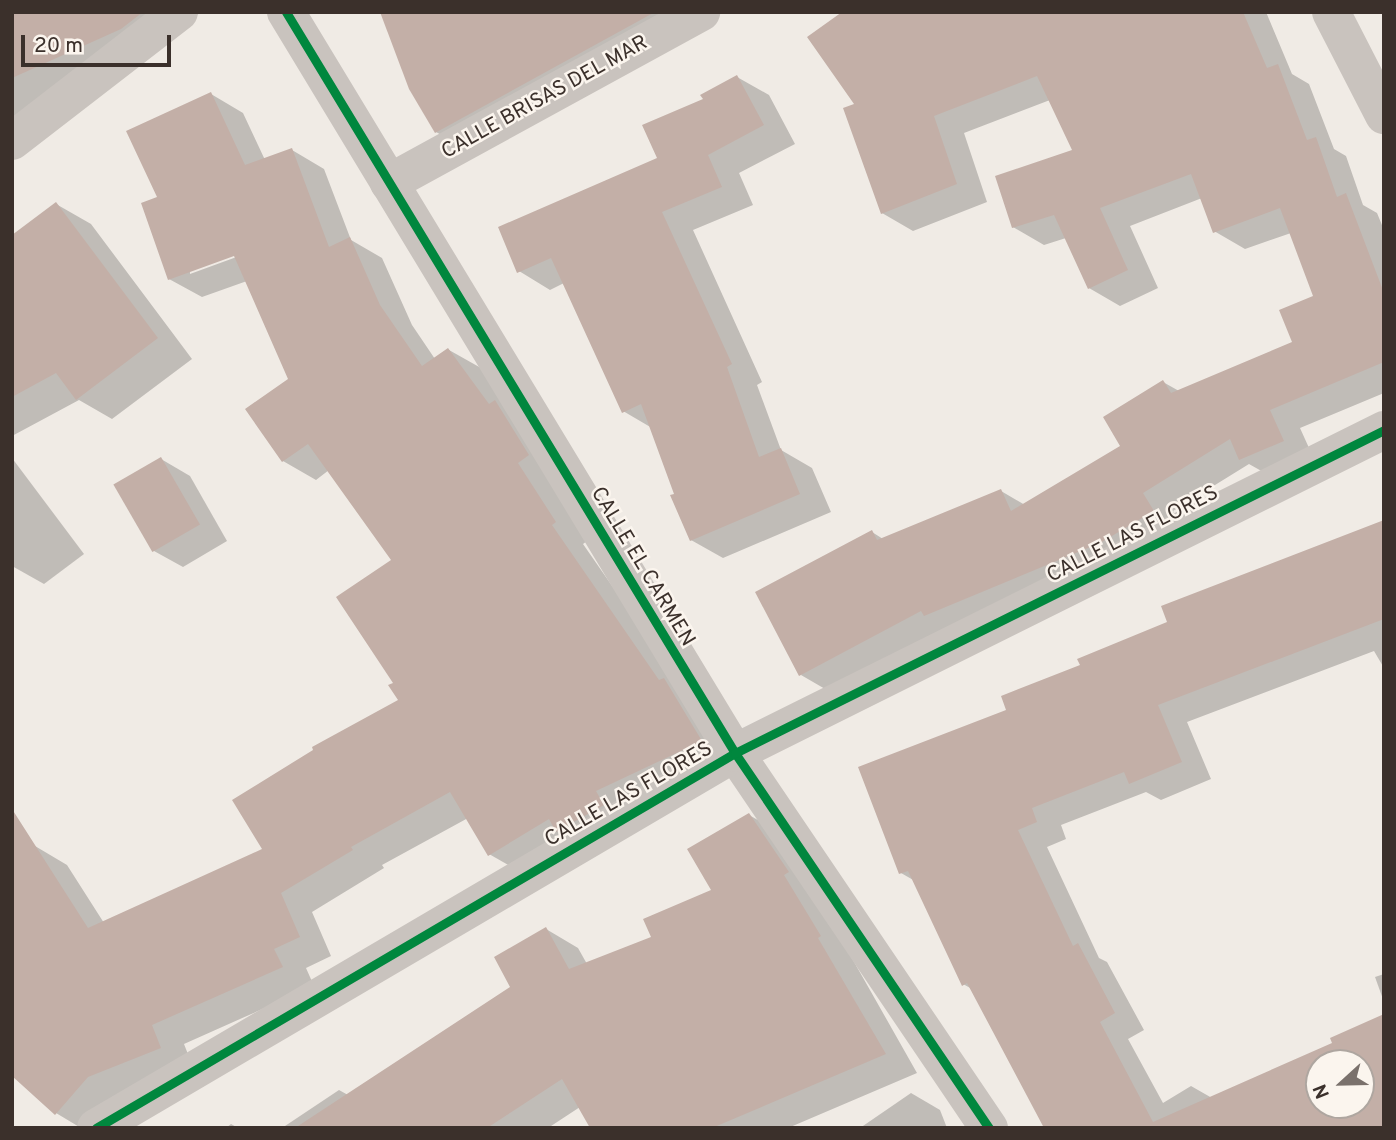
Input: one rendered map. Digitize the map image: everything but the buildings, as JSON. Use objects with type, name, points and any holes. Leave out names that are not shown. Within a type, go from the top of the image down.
[{"type":"street","points":[[12,141],[179,12]]},
{"type":"street","name":"CALLE EL CARMEN","points":[[286,12],[735,753],[989,1128]]},
{"type":"street","name":"CALLE BRISAS DEL MAR","points":[[389,183],[701,12]]},
{"type":"street","points":[[1331,12],[1384,115]]},
{"type":"street","name":"CALLE LAS FLORES","points":[[96,1128],[735,753],[1384,429]]},
{"type":"cycle path","points":[[286,12],[735,753],[989,1128]]},
{"type":"cycle path","points":[[96,1128],[735,753],[1384,430]]}]
